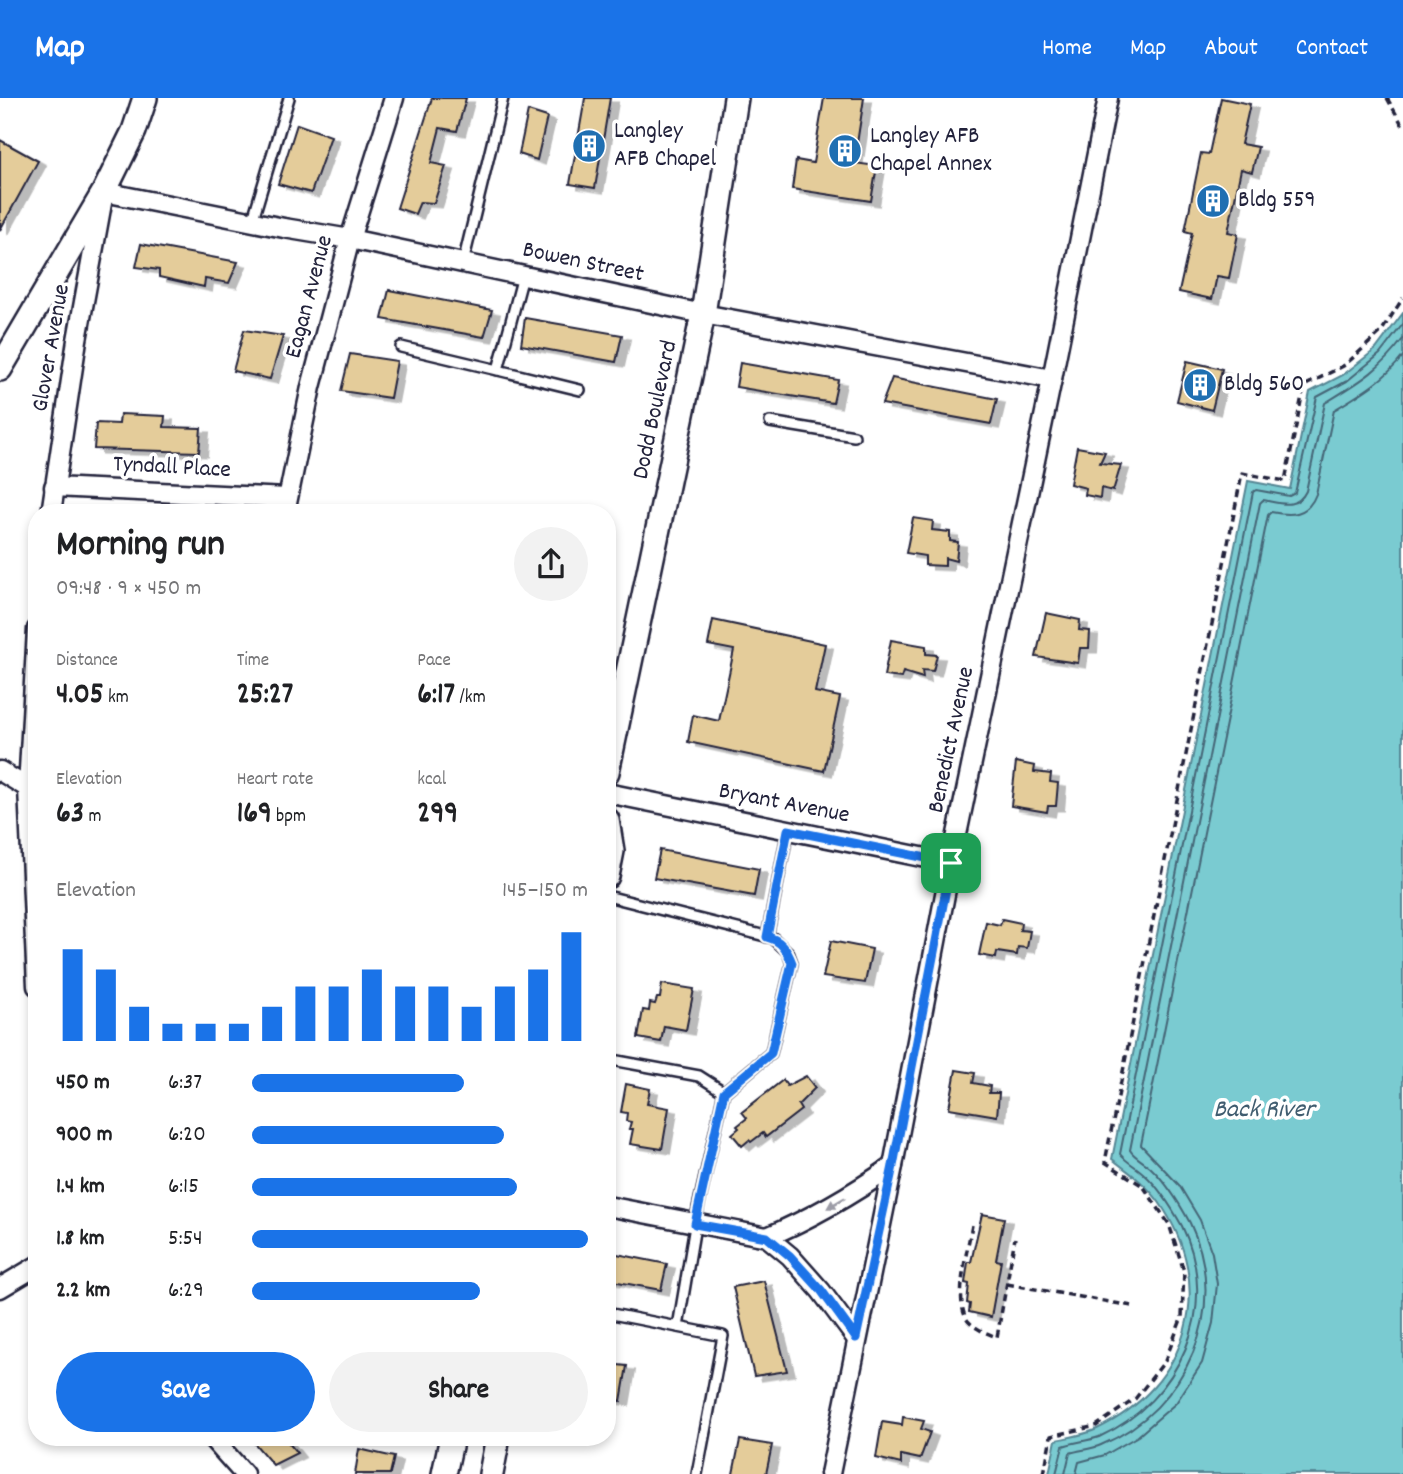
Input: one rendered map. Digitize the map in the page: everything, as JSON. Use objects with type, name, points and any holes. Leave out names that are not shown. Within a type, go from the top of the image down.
[{"type":"street","points":[[0,369],[104,192],[134,131],[145,98]]},
{"type":"street","name":"Eagan Avenue","points":[[286,504],[311,387],[350,239],[394,98]]},
{"type":"street","name":"Dodd Boulevard","points":[[616,730],[704,314],[736,98]]},
{"type":"street","name":"Benedict Avenue","points":[[830,1474],[951,863],[1108,98]]},
{"type":"street","name":"Bowen Street","points":[[104,192],[350,239],[704,314],[1052,379]]},
{"type":"street","name":"Glover Avenue","points":[[52,504],[104,192]]},
{"type":"street","name":"Tyndall Place","points":[[54,487],[273,504]]},
{"type":"street","points":[[0,771],[28,785]]},
{"type":"street","name":"Bryant Avenue","points":[[616,795],[951,863]]},
{"type":"street","points":[[767,1237],[808,1220],[893,1166]]},
{"type":"street","points":[[616,1208],[767,1237],[790,1256],[821,1290],[856,1338]]},
{"type":"street","points":[[0,1288],[28,1271]]},
{"type":"street","points":[[219,1446],[244,1474]]},
{"type":"street","points":[[444,1474],[450,1446]]},
{"type":"street","points":[[491,1474],[496,1446]]},
{"type":"lane","points":[[252,222],[289,98]]},
{"type":"lane","points":[[463,263],[503,98]]},
{"type":"lane","points":[[498,370],[523,276]]},
{"type":"lane","points":[[401,348],[580,390]]},
{"type":"lane","points":[[770,422],[854,436]]},
{"type":"lane","points":[[767,937],[788,830]]},
{"type":"lane","points":[[616,898],[767,937],[781,944],[792,963],[771,1053],[724,1092],[695,1224],[678,1327]]},
{"type":"lane","points":[[616,1061],[698,1076],[724,1092]]},
{"type":"lane","points":[[616,1315],[723,1336],[697,1474]]},
{"type":"path","points":[[1387,98],[1403,125]]},
{"type":"path","points":[[1044,1474],[1051,1436],[1096,1426],[1135,1399],[1165,1361],[1182,1317],[1184,1272],[1169,1224],[1143,1186],[1105,1162],[1242,473],[1285,481],[1304,386],[1345,365],[1381,332],[1403,298]]},
{"type":"path","points":[[972,1225],[962,1290],[964,1314],[969,1323],[997,1337],[1015,1238]]},
{"type":"path","points":[[1006,1284],[1132,1306]]},
{"type":"water","name":"Back River","points":[[1403,313],[1403,1474],[1049,1474],[1056,1440],[1097,1429],[1128,1410],[1154,1387],[1173,1360],[1185,1330],[1190,1299],[1187,1267],[1177,1234],[1154,1196],[1112,1159],[1248,481],[1290,489],[1310,392],[1343,375],[1376,349]]},
{"type":"building","points":[[432,98],[466,98],[457,131],[440,128],[431,163],[446,166],[434,203],[420,202],[415,214],[397,208]]},
{"type":"building","name":"Langley AFB Chapel","points":[[585,98],[610,98],[595,188],[570,184]]},
{"type":"building","name":"Langley AFB Chapel Annex","points":[[824,98],[864,98],[854,163],[877,166],[871,201],[792,189],[796,160],[813,163]]},
{"type":"building","name":"Bldg 559","points":[[1221,98],[1250,104],[1241,144],[1258,147],[1252,172],[1241,169],[1228,232],[1238,234],[1229,278],[1217,276],[1212,299],[1179,292],[1192,233],[1185,231],[1201,153],[1209,154]]},
{"type":"building","points":[[528,111],[547,117],[537,160],[519,154]]},
{"type":"building","points":[[297,124],[331,136],[311,193],[278,184]]},
{"type":"building","points":[[0,140],[38,161],[0,230]]},
{"type":"building","points":[[141,244],[238,262],[229,283],[205,279],[204,287],[159,277],[159,270],[136,267]]},
{"type":"building","points":[[389,290],[492,310],[484,337],[382,319]]},
{"type":"building","points":[[525,318],[622,335],[616,362],[521,345]]},
{"type":"building","points":[[244,330],[283,336],[270,379],[233,371]]},
{"type":"building","points":[[350,354],[397,361],[390,398],[341,391]]},
{"type":"building","name":"Bldg 560","points":[[1187,361],[1222,369],[1212,410],[1177,401]]},
{"type":"building","points":[[740,363],[838,380],[833,403],[736,387]]},
{"type":"building","points":[[892,378],[997,399],[991,424],[882,404]]},
{"type":"building","points":[[120,414],[165,416],[164,427],[201,428],[199,452],[94,449],[96,423],[119,424]]},
{"type":"building","points":[[1077,447],[1105,452],[1100,463],[1121,465],[1113,491],[1101,488],[1100,498],[1085,495],[1086,488],[1070,484]]},
{"type":"building","points":[[913,518],[933,521],[932,530],[950,532],[950,541],[958,542],[956,561],[945,558],[945,566],[925,565],[925,556],[906,553]]},
{"type":"building","points":[[1046,613],[1080,620],[1079,630],[1090,631],[1089,648],[1080,648],[1078,663],[1036,657]]},
{"type":"building","points":[[713,620],[825,644],[815,692],[840,697],[824,771],[688,742],[693,715],[719,721],[734,650],[708,645]]},
{"type":"building","points":[[891,640],[926,646],[926,654],[937,655],[933,671],[922,670],[923,678],[903,672],[901,678],[884,676]]},
{"type":"building","points":[[1016,762],[1035,766],[1034,772],[1051,774],[1050,782],[1058,783],[1056,806],[1048,806],[1047,812],[1011,806]]},
{"type":"building","points":[[660,850],[759,869],[754,896],[654,878]]},
{"type":"building","points":[[1002,919],[1021,923],[1020,930],[1030,931],[1027,948],[1018,947],[1017,955],[997,952],[996,958],[979,955],[986,922],[1000,925]]},
{"type":"building","points":[[831,941],[872,949],[865,983],[823,977]]},
{"type":"building","points":[[662,984],[694,989],[686,1030],[664,1026],[661,1042],[638,1038],[643,1010],[649,1011],[650,1003],[655,1004],[657,998],[660,998]]},
{"type":"building","points":[[956,1070],[975,1073],[973,1083],[990,1086],[989,1093],[999,1093],[997,1116],[949,1108]]},
{"type":"building","points":[[806,1076],[815,1088],[798,1105],[801,1110],[766,1137],[763,1133],[742,1146],[732,1134],[747,1118],[742,1112],[783,1080],[787,1086]]},
{"type":"building","points":[[626,1084],[650,1089],[647,1104],[669,1108],[662,1149],[630,1144],[633,1129],[629,1129],[631,1122],[626,1121],[627,1113],[621,1112]]},
{"type":"building","points":[[982,1214],[1004,1218],[996,1260],[1001,1261],[991,1317],[969,1312],[969,1284],[965,1283],[968,1262],[971,1262]]},
{"type":"building","points":[[616,1254],[667,1264],[661,1290],[616,1282]]},
{"type":"building","points":[[764,1281],[787,1371],[754,1376],[733,1287]]},
{"type":"building","points":[[616,1365],[627,1366],[621,1401],[616,1400]]},
{"type":"building","points":[[903,1417],[924,1421],[921,1429],[930,1432],[920,1459],[901,1455],[901,1464],[876,1458],[882,1422],[902,1425]]},
{"type":"building","points":[[740,1440],[772,1445],[766,1474],[733,1474]]},
{"type":"building","points":[[257,1446],[291,1446],[297,1453],[273,1465]]},
{"type":"building","points":[[359,1449],[394,1457],[390,1474],[355,1474]]},
{"type":"place","name":"Langley AFB Chapel","points":[[589,146]]},
{"type":"place","name":"Langley AFB Chapel Annex","points":[[845,151]]},
{"type":"place","name":"Bldg 559","points":[[1213,201]]},
{"type":"place","name":"Bldg 560","points":[[1200,385]]},
{"type":"route","points":[[788,830],[951,863],[893,1166],[856,1338],[821,1290],[790,1256],[767,1237],[695,1224],[698,1208],[724,1092],[771,1053],[792,963],[781,944],[767,937],[788,830]]}]
